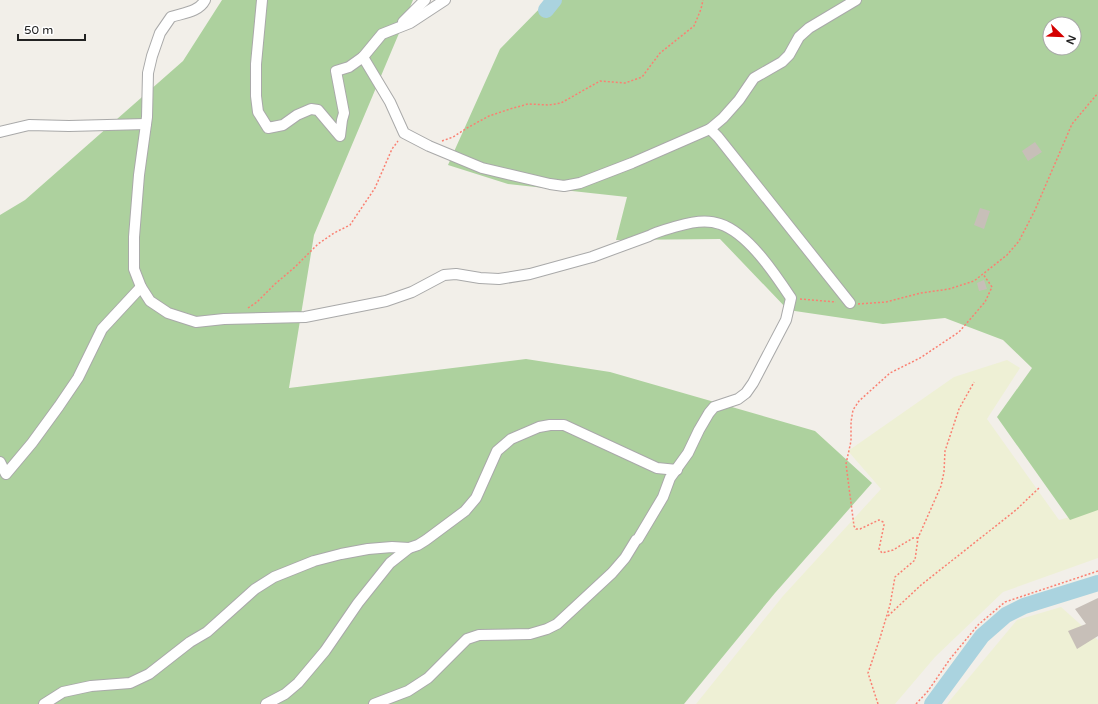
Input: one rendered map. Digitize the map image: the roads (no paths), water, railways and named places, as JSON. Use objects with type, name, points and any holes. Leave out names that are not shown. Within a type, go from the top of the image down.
[{"type":"street","points":[[205,0],[197,9],[171,17],[160,33],[148,73],[146,124],[139,175],[134,237],[134,269],[140,287],[150,301],[168,313],[196,322],[224,319],[305,317],[386,301],[412,292],[444,275],[456,274],[480,278],[499,279],[530,274],[592,257],[656,232],[692,222],[719,223],[732,229],[751,246],[775,274],[791,298],[786,320],[753,383],[746,393],[738,399],[714,406],[699,430],[688,453],[670,478],[663,497],[638,539],[625,558],[612,573],[557,624],[547,629],[530,634],[479,635],[468,639],[428,678],[408,691],[374,704]]},
{"type":"street","points":[[262,0],[256,64],[256,96],[258,112],[268,128],[283,125],[311,109],[318,110],[340,136],[344,113],[336,71],[349,67],[363,57],[382,34],[410,23],[445,0]]},
{"type":"street","points":[[394,30],[425,0]]},
{"type":"street","points":[[363,57],[390,102],[404,133],[429,146],[482,168],[564,186],[580,183],[632,163],[710,129],[723,118],[754,78],[782,62],[789,55],[799,37],[809,28],[856,0]]},
{"type":"street","points":[[0,132],[29,126],[146,124]]},
{"type":"street","points":[[710,129],[718,137],[850,303]]},
{"type":"street","points":[[0,462],[6,474],[32,443],[78,378],[102,329],[140,287]]},
{"type":"street","points":[[266,704],[285,694],[298,683],[325,651],[358,603],[390,563],[409,548],[426,540],[465,511],[476,498],[497,451],[511,439],[539,427],[564,425],[657,468],[677,470]]},
{"type":"street","points":[[44,704],[63,692],[92,686],[130,683],[149,674],[190,642],[207,632],[251,593],[274,577],[314,561],[341,554],[368,549],[392,547],[409,548]]},
{"type":"waterway","points":[[546,10],[554,0]]},
{"type":"waterway","points":[[932,704],[982,636],[1006,615],[1024,606],[1098,583]]}]
